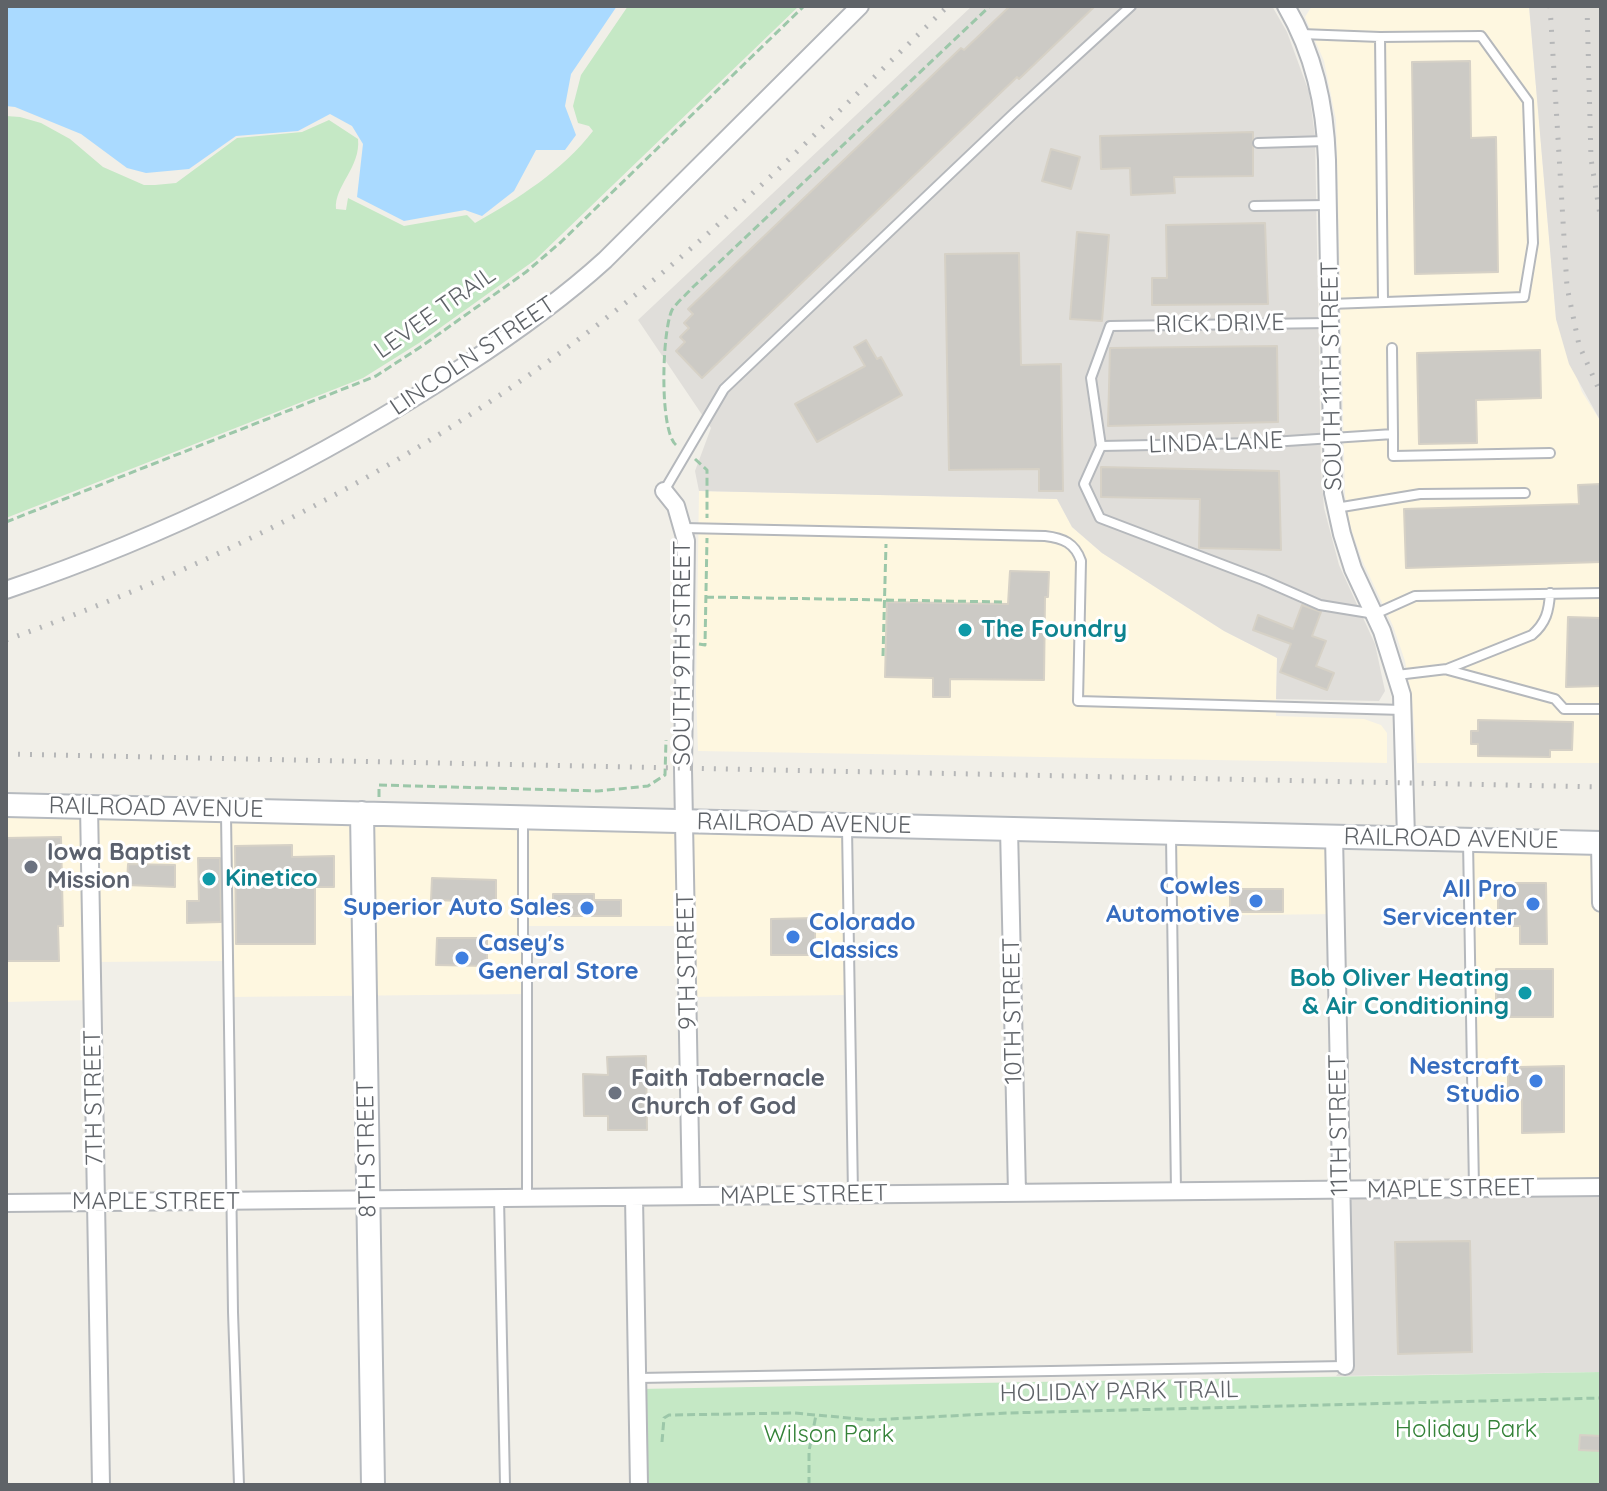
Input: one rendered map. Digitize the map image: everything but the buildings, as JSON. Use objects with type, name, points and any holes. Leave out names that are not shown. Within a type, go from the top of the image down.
[{"type":"main road","name":"RAILROAD AVENUE","points":[[6,805],[1600,843]]},
{"type":"main road","name":"8TH STREET","points":[[362,813],[373,1485]]},
{"type":"street","name":"LINCOLN STREET","points":[[6,590],[169,526],[236,495],[415,398],[498,343],[574,288],[605,260],[860,6]]},
{"type":"street","name":"SOUTH 11TH STREET","points":[[1286,6],[1315,71],[1324,111],[1336,508],[1353,569],[1375,614],[1397,675],[1403,710],[1406,838]]},
{"type":"street","name":"SOUTH 9TH STREET","points":[[664,491],[676,506],[686,541],[685,821]]},
{"type":"street","name":"7TH STREET","points":[[89,806],[101,1485]]},
{"type":"street","name":"9TH STREET","points":[[685,821],[691,1196]]},
{"type":"street","name":"10TH STREET","points":[[1009,828],[1017,1193]]},
{"type":"street","name":"11TH STREET","points":[[1334,836],[1345,1366]]},
{"type":"street","points":[[1600,843],[1601,903]]},
{"type":"street","name":"MAPLE STREET","points":[[6,1203],[1601,1187]]},
{"type":"street","points":[[634,1197],[639,1485]]},
{"type":"lane","points":[[664,491],[724,389],[1131,6]]},
{"type":"lane","points":[[1301,34],[1481,36],[1528,101],[1533,243],[1524,297],[1329,304]]},
{"type":"lane","points":[[1380,37],[1383,300]]},
{"type":"lane","points":[[1258,143],[1326,141]]},
{"type":"lane","points":[[1254,206],[1328,205]]},
{"type":"lane","name":"RICK DRIVE","points":[[1101,446],[1091,378],[1110,326],[1329,323]]},
{"type":"lane","points":[[1392,348],[1393,456],[1550,453]]},
{"type":"lane","name":"LINDA LANE","points":[[1101,446],[1257,443],[1393,434]]},
{"type":"lane","points":[[1101,446],[1084,484],[1100,518],[1320,605],[1375,614],[1415,596],[1601,593]]},
{"type":"lane","points":[[1336,508],[1420,494],[1525,493]]},
{"type":"lane","points":[[684,528],[1045,536],[1062,539],[1072,544],[1081,561],[1078,701],[1403,710]]},
{"type":"lane","points":[[1397,675],[1447,669],[1532,635],[1542,627],[1550,593]]},
{"type":"lane","points":[[1447,669],[1555,699],[1564,709],[1601,709]]},
{"type":"lane","points":[[226,810],[239,1485]]},
{"type":"lane","points":[[523,817],[523,935],[527,962],[527,1198]]},
{"type":"lane","points":[[847,824],[853,1195]]},
{"type":"lane","points":[[1171,832],[1176,1191]]},
{"type":"lane","points":[[1468,839],[1474,1188]]},
{"type":"lane","points":[[499,1198],[505,1485]]},
{"type":"lane","points":[[638,1378],[1345,1366]]},
{"type":"path","name":"LEVEE TRAIL","points":[[6,522],[361,382],[395,364],[552,251],[804,6]]},
{"type":"path","points":[[685,644],[705,645],[707,470],[672,441],[663,378],[665,338],[673,310],[693,287],[990,6]]},
{"type":"path","points":[[883,656],[887,532]]},
{"type":"path","points":[[706,597],[1005,602]]},
{"type":"path","points":[[379,785],[598,791],[648,786],[665,775],[666,732]]},
{"type":"path","name":"HOLIDAY PARK TRAIL","points":[[662,1442],[664,1418],[669,1415],[816,1415],[856,1420],[1007,1413],[1601,1398]]},
{"type":"path","points":[[809,1485],[809,1451],[816,1415]]},
{"type":"shaded area","points":[[972,6],[1272,6],[1287,32],[1309,92],[1315,136],[1324,508],[1339,565],[1375,644],[1385,691],[1379,701],[1276,699],[1277,658],[1224,631],[1102,553],[1072,527],[1057,499],[699,491],[695,471],[711,428],[638,320]]},
{"type":"shaded area","points":[[1312,6],[1529,6],[1556,319],[1582,392],[1601,422],[1601,763],[1417,763],[1412,699],[1405,661],[1393,626],[1362,560],[1350,525],[1345,495],[1336,120],[1324,61],[1305,17]]},
{"type":"shaded area","points":[[1529,6],[1601,6],[1601,422],[1569,364],[1556,319]]},
{"type":"shaded area","points":[[699,491],[1057,499],[1072,527],[1102,553],[1224,631],[1277,658],[1276,716],[1364,719],[1381,725],[1387,733],[1387,763],[698,751]]},
{"type":"shaded area","points":[[6,805],[847,824],[849,995],[687,997],[686,926],[527,926],[527,994],[228,997],[227,961],[93,962],[92,1000],[6,1002]]},
{"type":"shaded area","points":[[1171,832],[1334,836],[1335,914],[1172,916]]},
{"type":"shaded area","points":[[1468,839],[1600,843],[1601,1187],[1474,1188]]},
{"type":"shaded area","points":[[1601,1187],[1601,1372],[1336,1376],[1345,1366],[1339,1190]]},
{"type":"green space","points":[[628,6],[799,6],[535,260],[419,343],[363,378],[6,518],[6,116],[41,123],[70,139],[103,167],[144,185],[176,183],[237,138],[302,132],[329,120],[358,139],[356,159],[339,192],[336,209],[346,210],[348,198],[404,226],[467,215],[475,223],[539,183],[568,159],[593,131],[589,126],[578,123],[573,106],[581,75]]},
{"type":"green space","name":"Holiday Park","points":[[1601,1372],[1601,1485],[639,1485],[638,1389]]},
{"type":"water","points":[[6,6],[617,6],[571,74],[565,106],[576,135],[565,150],[536,150],[514,191],[482,216],[465,210],[404,221],[357,197],[363,144],[352,126],[330,114],[298,131],[236,136],[189,169],[146,173],[127,168],[81,134],[6,106]]},
{"type":"railway","points":[[6,640],[171,575],[251,538],[406,455],[480,408],[553,358],[667,269],[789,159],[948,6]]},
{"type":"railway","points":[[1550,6],[1567,287],[1579,345],[1601,394]]},
{"type":"railway","points":[[1587,6],[1591,159],[1601,221]]},
{"type":"railway","points":[[6,754],[1601,787]]},
{"type":"place","name":"The Foundry","points":[[965,630]]},
{"type":"place","name":"Iowa Baptist Mission","points":[[31,867]]},
{"type":"place","name":"Kinetico","points":[[209,879]]},
{"type":"place","name":"Cowles Automotive","points":[[1256,901]]},
{"type":"place","name":"All Pro Servicenter","points":[[1533,904]]},
{"type":"place","name":"Superior Auto Sales","points":[[587,908]]},
{"type":"place","name":"Colorado Classics","points":[[793,937]]},
{"type":"place","name":"Casey's General Store","points":[[462,958]]},
{"type":"place","name":"Bob Oliver Heating & Air Conditioning","points":[[1525,993]]},
{"type":"place","name":"Nestcraft Studio","points":[[1536,1081]]},
{"type":"place","name":"Faith Tabernacle Church of God","points":[[615,1093]]},
{"type":"park label","name":"Wilson Park","points":[[829,1435]]}]
